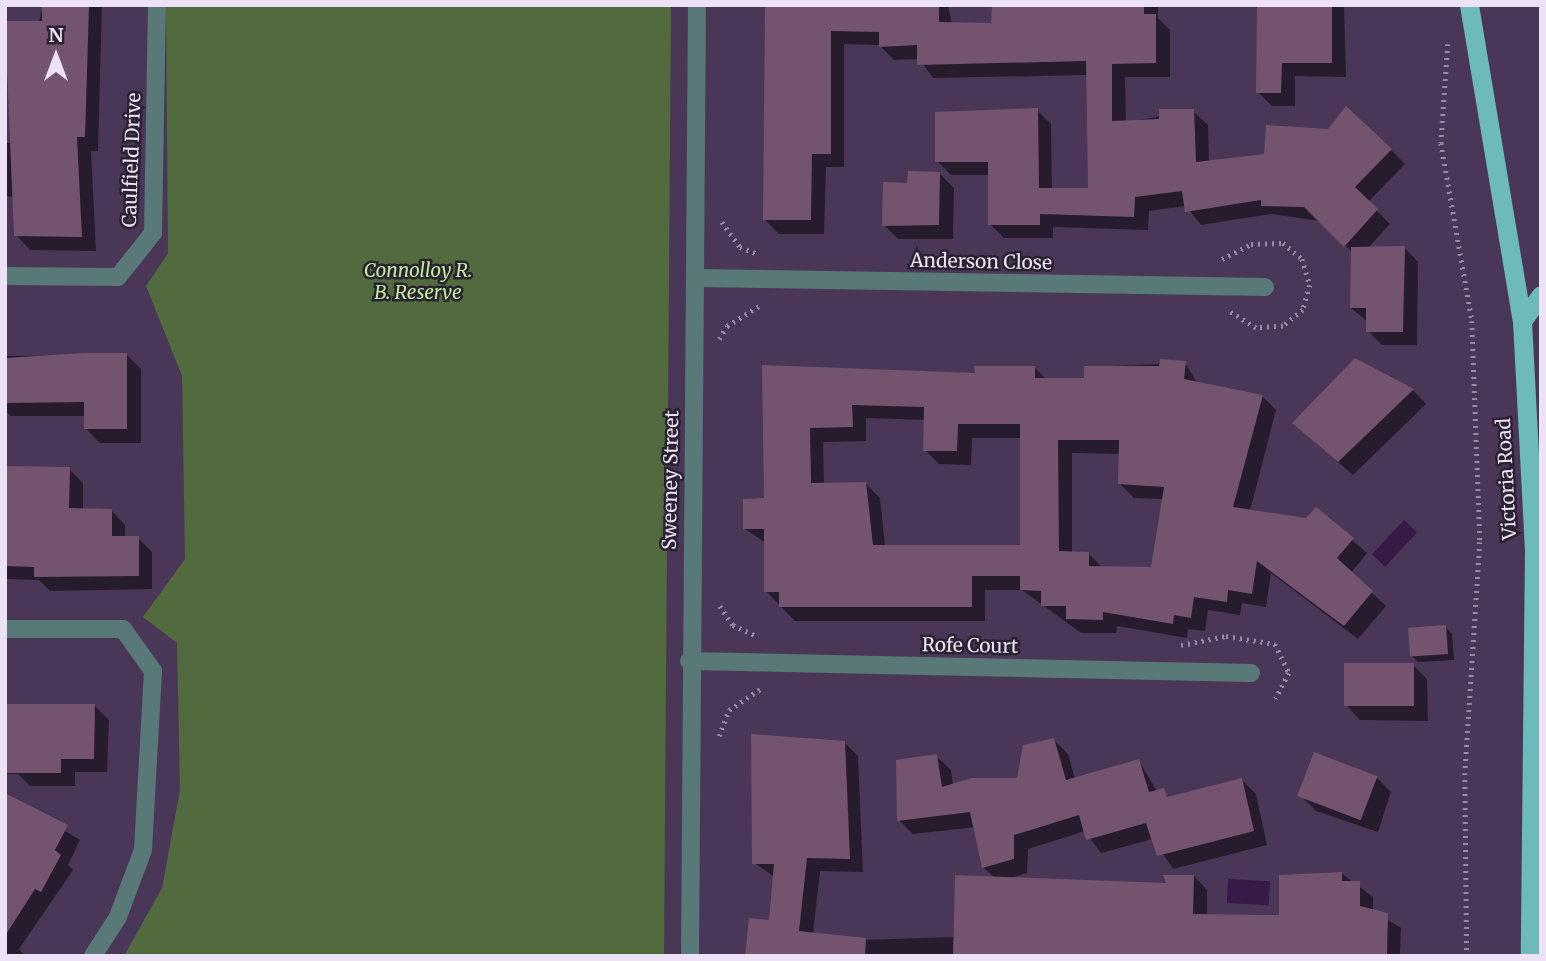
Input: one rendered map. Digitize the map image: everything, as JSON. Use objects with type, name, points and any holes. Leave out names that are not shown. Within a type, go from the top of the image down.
[{"type":"highway","name":"Victoria Road","points":[[1469,5],[1522,321],[1534,548],[1530,956]]},
{"type":"highway","points":[[1522,321],[1541,295]]},
{"type":"street","name":"Caulfield Drive","points":[[5,276],[118,277],[153,233],[158,5]]},
{"type":"street","name":"Sweeney Street","points":[[690,956],[689,661],[696,278],[697,5]]},
{"type":"street","name":"Anderson Close","points":[[696,278],[1265,287]]},
{"type":"street","points":[[5,629],[122,629],[153,671],[144,850],[118,917],[93,956]]},
{"type":"street","name":"Rofe Court","points":[[689,661],[1251,673]]},
{"type":"path","points":[[1448,35],[1441,143],[1472,321],[1480,542],[1465,773],[1467,956]]},
{"type":"path","points":[[720,214],[740,247],[766,256]]},
{"type":"path","points":[[1212,262],[1266,241],[1293,250],[1308,272],[1309,300],[1283,326],[1256,328],[1222,309]]},
{"type":"path","points":[[717,343],[741,315],[772,302]]},
{"type":"path","points":[[716,593],[733,625],[771,640]]},
{"type":"path","points":[[1172,646],[1226,636],[1275,644],[1289,673],[1276,699]]},
{"type":"path","points":[[716,751],[729,710],[774,687]]},
{"type":"green space","name":"Connolloy R. B. Reserve","points":[[166,5],[671,5],[664,956],[124,956],[162,888],[180,790],[177,643],[143,617],[185,559],[182,376],[146,286],[168,253]]},
{"type":"shaded area","points":[[1404,520],[1417,532],[1385,567],[1372,554]]},
{"type":"shaded area","points":[[1228,879],[1270,881],[1269,905],[1227,903]]},
{"type":"building","points":[[42,5],[89,5],[85,137],[77,137],[82,237],[14,236],[5,21],[42,21]]},
{"type":"building","points":[[765,5],[939,5],[939,22],[991,23],[992,6],[1144,5],[1144,14],[1156,14],[1156,63],[1112,64],[1112,121],[1159,119],[1159,109],[1194,109],[1196,162],[1264,154],[1266,125],[1328,129],[1346,106],[1392,149],[1355,187],[1378,209],[1344,247],[1304,207],[1261,206],[1261,200],[1185,212],[1182,191],[1135,197],[1134,217],[1040,214],[1040,225],[988,225],[988,162],[935,162],[935,112],[1038,108],[1039,188],[1088,188],[1086,61],[917,65],[917,45],[879,47],[879,32],[831,31],[831,154],[812,154],[811,220],[763,220]]},
{"type":"building","points":[[1257,5],[1332,5],[1332,63],[1282,63],[1281,93],[1256,93]]},
{"type":"building","points":[[908,171],[940,172],[939,225],[882,226],[883,182],[907,183]]},
{"type":"building","points":[[1405,246],[1403,332],[1366,332],[1366,308],[1350,308],[1351,247]]},
{"type":"building","points":[[127,353],[127,429],[84,429],[84,402],[5,403],[5,358]]},
{"type":"building","points":[[1355,358],[1414,389],[1338,462],[1292,423]]},
{"type":"building","points":[[1160,359],[1186,361],[1184,379],[1263,395],[1233,507],[1306,518],[1316,507],[1354,538],[1337,558],[1373,591],[1344,626],[1257,561],[1252,594],[1228,590],[1227,602],[1194,597],[1191,618],[1174,615],[1173,624],[1103,612],[1103,620],[1066,619],[1066,606],[1041,606],[1041,591],[1020,590],[1020,576],[972,576],[972,607],[779,607],[779,592],[764,592],[764,529],[743,529],[743,499],[764,498],[762,365],[975,373],[974,366],[1035,366],[1035,378],[1084,378],[1084,366],[1159,366]],"holes":[[[852,405],[924,407],[923,451],[957,451],[958,424],[1020,424],[1020,545],[873,545],[866,482],[811,483],[810,428],[853,427]],[[1058,440],[1119,440],[1118,484],[1164,487],[1151,567],[1089,566],[1089,552],[1059,551]]]},
{"type":"building","points":[[5,466],[70,467],[69,508],[112,509],[112,536],[139,536],[139,576],[34,577],[34,567],[5,566]]},
{"type":"building","points":[[1446,625],[1448,654],[1410,657],[1408,628]]},
{"type":"building","points":[[1344,663],[1414,663],[1414,706],[1344,706]]},
{"type":"building","points":[[5,704],[95,704],[94,759],[61,759],[61,773],[5,773]]},
{"type":"building","points":[[751,734],[845,741],[850,859],[807,858],[799,931],[866,938],[865,956],[745,956],[749,918],[769,920],[774,864],[752,864]]},
{"type":"building","points":[[1054,738],[1066,780],[1139,759],[1149,792],[1164,788],[1167,797],[1242,778],[1254,831],[1157,856],[1146,823],[1086,840],[1079,815],[1014,835],[1014,859],[982,868],[970,812],[897,821],[896,760],[937,754],[942,787],[971,778],[1017,778],[1023,745]]},
{"type":"building","points":[[1314,752],[1377,776],[1361,820],[1297,796]]},
{"type":"building","points":[[5,793],[68,825],[55,850],[61,855],[41,892],[35,889],[5,936]]},
{"type":"building","points":[[1342,872],[1342,881],[1360,881],[1360,906],[1388,913],[1387,956],[953,956],[955,875],[1166,883],[1163,875],[1194,875],[1193,914],[1279,915],[1279,875]]}]
